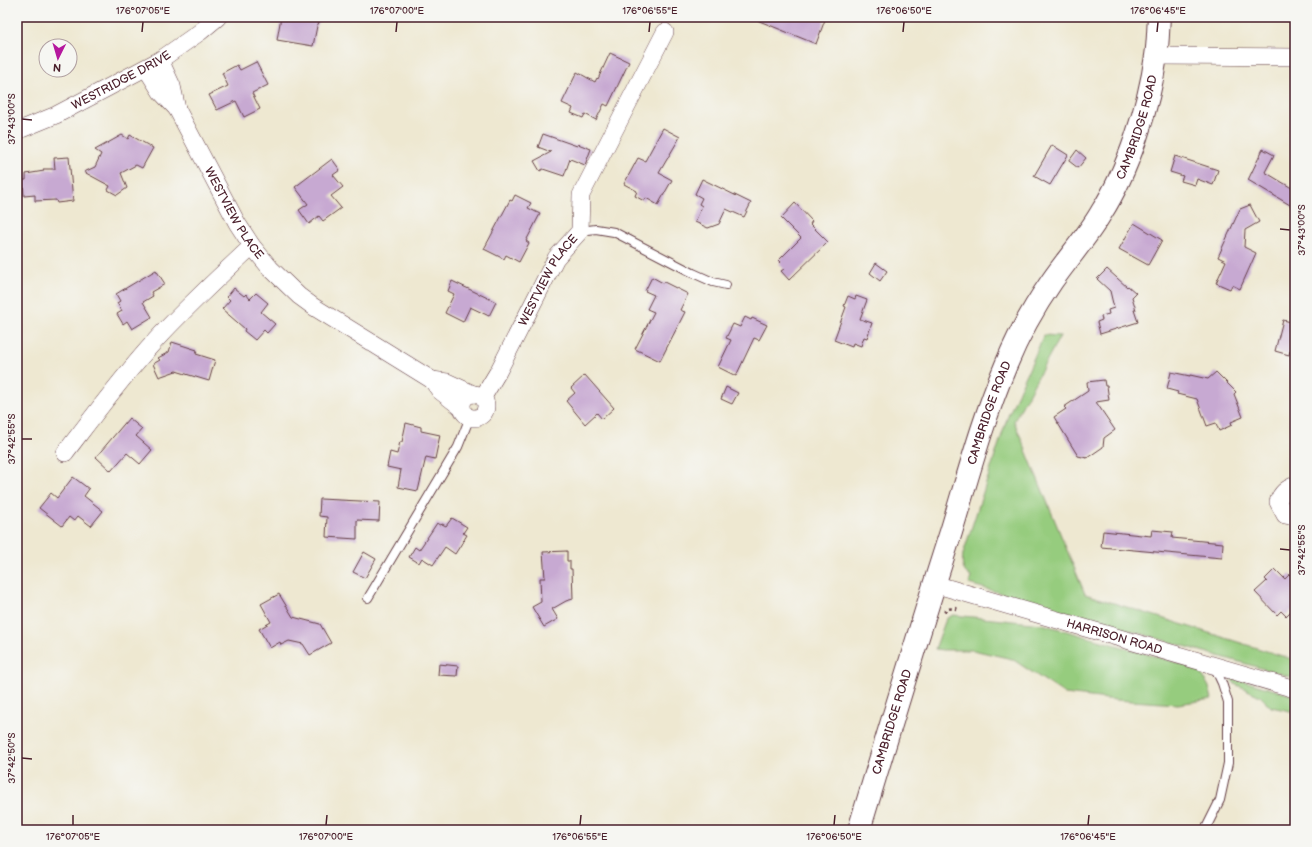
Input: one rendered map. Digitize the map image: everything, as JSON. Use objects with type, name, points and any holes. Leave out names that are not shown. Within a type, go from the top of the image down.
[{"type":"main road","name":"CAMBRIDGE ROAD","points":[[859,830],[934,584],[992,401],[1006,364],[1028,320],[1051,283],[1101,214],[1117,184],[1127,161],[1143,113],[1156,56],[1159,17]]},
{"type":"street","name":"WESTRIDGE DRIVE","points":[[17,131],[56,115],[153,64],[200,32],[218,17]]},
{"type":"street","name":"WESTVIEW PLACE","points":[[432,380],[446,382],[478,396],[498,372],[556,258],[580,231],[581,195],[665,32]]},
{"type":"street","points":[[1156,56],[1295,57]]},
{"type":"street","name":"WESTVIEW PLACE","points":[[153,64],[172,86],[177,109],[224,201],[252,246],[270,268],[299,296],[314,307],[432,380],[440,391],[466,413]]},
{"type":"street","points":[[65,453],[154,342],[195,299],[252,246]]},
{"type":"street","points":[[466,413],[463,402],[465,398],[478,396]]},
{"type":"street","points":[[1295,485],[1281,495],[1278,502],[1285,515],[1295,517]]},
{"type":"street","name":"HARRISON ROAD","points":[[934,584],[1295,690]]},
{"type":"lane","points":[[580,231],[596,229],[614,232],[713,282],[726,285]]},
{"type":"lane","points":[[368,598],[458,447],[466,413]]},
{"type":"lane","points":[[1205,830],[1220,800],[1228,763],[1228,702],[1214,665]]},
{"type":"green space","points":[[1044,335],[1060,336],[1014,421],[1085,594],[1295,660],[1295,678],[969,584],[971,577],[964,570],[962,561],[963,554],[1008,416]]},
{"type":"green space","points":[[953,615],[1042,624],[1199,669],[1209,687],[1212,699],[1178,704],[1116,700],[1065,694],[1012,659],[973,650],[935,649],[946,619]]},
{"type":"green space","points":[[1230,677],[1295,696],[1295,712],[1271,707],[1260,696],[1235,684]]},
{"type":"building","points":[[281,17],[322,17],[317,26],[313,46],[277,40]]},
{"type":"building","points":[[752,17],[826,17],[816,44]]},
{"type":"building","points":[[610,53],[629,62],[608,106],[604,104],[596,120],[585,114],[583,118],[571,113],[573,108],[562,103],[577,72],[595,82],[597,78],[598,79]]},
{"type":"building","points":[[256,62],[268,85],[252,93],[260,109],[244,117],[236,101],[217,110],[209,95],[228,86],[222,73],[237,65],[240,70]]},
{"type":"building","points":[[663,128],[680,137],[659,173],[672,180],[658,205],[646,198],[644,201],[635,196],[637,191],[624,184],[638,158],[645,161]]},
{"type":"building","points":[[543,134],[577,146],[578,144],[591,149],[585,165],[570,159],[564,176],[543,169],[540,171],[534,161],[551,152],[538,147]]},
{"type":"building","points":[[122,135],[128,139],[130,135],[153,148],[142,168],[136,165],[121,173],[127,188],[117,195],[108,190],[110,186],[84,172],[95,167],[101,154],[95,150]]},
{"type":"building","points":[[1052,145],[1068,155],[1050,185],[1034,176]]},
{"type":"building","points":[[1263,149],[1274,155],[1265,172],[1295,190],[1295,208],[1248,180]]},
{"type":"building","points":[[1077,150],[1086,158],[1078,168],[1069,161]]},
{"type":"building","points":[[1175,156],[1218,170],[1213,185],[1197,179],[1195,185],[1181,181],[1183,176],[1170,172]]},
{"type":"building","points":[[69,157],[73,201],[57,203],[56,200],[35,201],[35,195],[24,196],[23,180],[26,180],[26,174],[44,171],[43,169],[55,169],[54,158]]},
{"type":"building","points":[[332,159],[340,170],[333,175],[343,187],[331,196],[341,208],[323,221],[319,216],[309,224],[299,210],[308,204],[295,187]]},
{"type":"building","points":[[702,179],[751,203],[744,217],[726,209],[719,224],[708,228],[695,222],[702,206],[699,204],[702,198],[695,194]]},
{"type":"building","points":[[515,195],[531,203],[528,208],[540,214],[526,241],[529,243],[519,262],[506,255],[504,259],[484,249],[510,200],[512,201]]},
{"type":"building","points":[[795,203],[812,221],[810,224],[828,242],[789,280],[781,271],[784,269],[779,264],[781,262],[779,260],[801,238],[781,218]]},
{"type":"building","points":[[1250,205],[1259,222],[1245,230],[1244,247],[1256,253],[1240,289],[1232,285],[1230,289],[1216,283],[1226,261],[1218,257],[1240,209]]},
{"type":"building","points":[[1134,223],[1162,240],[1148,265],[1119,249]]},
{"type":"building","points":[[876,263],[887,271],[880,281],[870,273]]},
{"type":"building","points":[[1107,269],[1136,293],[1132,297],[1138,322],[1100,334],[1097,322],[1102,320],[1101,316],[1109,314],[1108,310],[1114,308],[1110,291],[1097,279]]},
{"type":"building","points":[[156,270],[165,284],[151,292],[153,296],[143,302],[152,317],[132,329],[127,321],[123,324],[117,314],[122,311],[117,303],[120,301],[116,294]]},
{"type":"building","points":[[652,277],[688,294],[680,310],[685,312],[660,361],[635,349],[654,312],[647,309],[654,295],[645,291]]},
{"type":"building","points":[[452,281],[496,302],[489,316],[470,307],[463,322],[445,313],[454,294],[448,291]]},
{"type":"building","points":[[234,288],[244,296],[246,294],[250,299],[256,293],[268,303],[261,312],[275,324],[267,333],[264,330],[255,340],[222,309],[230,300],[227,297]]},
{"type":"building","points":[[848,296],[855,299],[856,296],[867,300],[860,319],[872,323],[867,338],[864,337],[861,346],[853,343],[852,347],[834,340],[846,307],[844,306]]},
{"type":"building","points":[[745,317],[751,320],[752,318],[767,325],[759,340],[754,338],[736,376],[718,367],[731,340],[726,338],[733,324],[740,327]]},
{"type":"building","points":[[1283,320],[1295,323],[1295,353],[1290,351],[1289,355],[1275,351]]},
{"type":"building","points":[[172,342],[197,350],[196,354],[215,360],[209,381],[176,371],[159,377],[153,364],[160,360],[158,358],[169,352]]},
{"type":"building","points":[[1171,372],[1208,379],[1216,372],[1236,392],[1234,394],[1243,417],[1231,422],[1232,425],[1219,431],[1216,423],[1207,426],[1197,399],[1177,394],[1178,392],[1167,389]]},
{"type":"building","points":[[585,375],[614,408],[602,419],[597,413],[585,424],[566,401],[575,393],[571,388]]},
{"type":"building","points":[[1104,380],[1105,386],[1107,386],[1109,400],[1096,402],[1115,430],[1104,438],[1103,447],[1087,458],[1078,456],[1054,417],[1066,409],[1064,407],[1088,391],[1087,382]]},
{"type":"building","points":[[726,387],[738,393],[732,404],[721,399]]},
{"type":"building","points":[[129,418],[142,429],[136,436],[152,450],[140,464],[127,453],[111,471],[96,457]]},
{"type":"building","points":[[406,423],[421,427],[421,431],[440,435],[435,459],[426,457],[418,491],[398,487],[401,470],[387,467],[390,452],[397,454],[400,442],[402,442]]},
{"type":"building","points":[[73,477],[89,489],[84,496],[103,511],[91,526],[78,516],[74,521],[69,517],[62,526],[39,508],[51,493],[57,498]]},
{"type":"building","points":[[320,499],[380,502],[379,521],[357,520],[357,539],[326,537],[327,517],[319,516]]},
{"type":"building","points":[[452,518],[467,527],[463,533],[467,535],[455,554],[445,547],[433,565],[422,558],[419,563],[409,557],[415,547],[419,550],[437,523],[446,526]]},
{"type":"building","points":[[1152,530],[1173,532],[1172,538],[1223,543],[1222,558],[1101,547],[1103,531],[1151,536]]},
{"type":"building","points":[[567,551],[567,561],[570,561],[570,569],[572,569],[573,599],[566,601],[552,609],[558,619],[544,627],[532,607],[541,602],[540,578],[545,578],[543,552]]},
{"type":"building","points":[[364,552],[376,559],[365,578],[353,572]]},
{"type":"building","points":[[1275,569],[1285,579],[1290,574],[1295,580],[1295,607],[1286,616],[1281,611],[1277,615],[1255,592],[1267,581],[1265,579]]},
{"type":"building","points":[[279,594],[293,617],[320,624],[331,643],[310,655],[303,644],[289,641],[281,645],[280,642],[270,648],[259,629],[271,622],[261,604]]},
{"type":"building","points":[[439,664],[458,666],[457,676],[438,675]]}]
